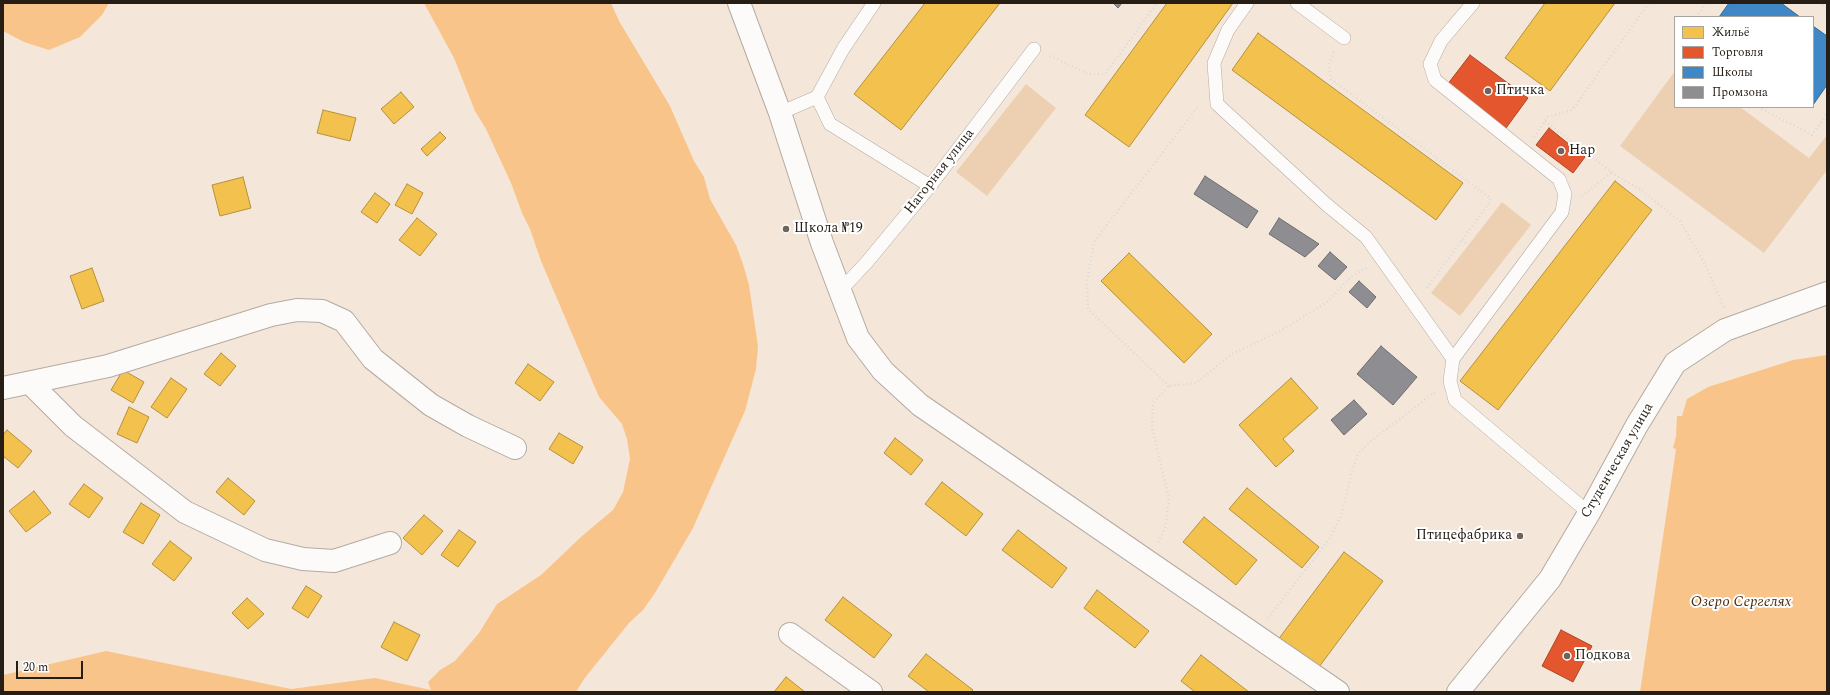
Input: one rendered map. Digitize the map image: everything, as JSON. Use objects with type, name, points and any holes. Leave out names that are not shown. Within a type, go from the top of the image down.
[{"type":"street","points":[[739,3],[780,113],[822,243],[858,338],[882,371],[920,405],[1338,692]]},
{"type":"street","name":"Студенческая улица","points":[[1458,692],[1550,579],[1589,513],[1637,425],[1675,363],[1725,330],[1827,293]]},
{"type":"street","points":[[3,388],[108,366],[272,315],[297,310],[322,310],[344,321],[373,359],[431,405],[468,426],[516,448]]},
{"type":"street","points":[[30,383],[72,426],[185,512],[265,550],[303,559],[334,561],[363,553],[390,543]]},
{"type":"street","points":[[790,634],[871,692]]},
{"type":"lane","points":[[780,113],[817,97],[843,49],[874,3]]},
{"type":"lane","points":[[1248,3],[1228,30],[1214,63],[1217,104],[1327,205],[1366,237],[1453,359]]},
{"type":"lane","points":[[1297,3],[1344,38]]},
{"type":"lane","points":[[1473,3],[1441,42],[1430,64],[1435,80],[1560,179],[1565,194],[1562,212],[1453,359],[1450,381],[1455,400],[1589,513]]},
{"type":"lane","name":"Нагорная улица","points":[[840,290],[867,262],[930,186],[1034,49]]},
{"type":"lane","points":[[817,97],[830,124],[930,186]]},
{"type":"path","points":[[1034,49],[1088,74],[1105,74],[1157,3]]},
{"type":"path","points":[[1524,151],[1548,117],[1572,110],[1649,3]]},
{"type":"path","points":[[1697,16],[1706,3]]},
{"type":"path","points":[[1819,3],[1827,8]]},
{"type":"path","points":[[1344,38],[1334,52],[1329,65],[1331,79],[1490,198],[1490,202],[1415,304]]},
{"type":"path","points":[[1169,386],[1088,309],[1087,282],[1094,242],[1216,83]]},
{"type":"path","points":[[1760,108],[1812,135],[1827,114]]},
{"type":"path","points":[[1545,121],[1612,172],[1638,188],[1680,221],[1706,266],[1733,327]]},
{"type":"path","points":[[1562,212],[1612,172]]},
{"type":"path","points":[[1462,240],[1512,280]]},
{"type":"path","points":[[1149,562],[1165,529],[1168,499],[1152,427],[1153,403],[1169,386],[1196,383],[1232,354],[1280,331],[1327,302],[1353,275],[1382,260]]},
{"type":"path","points":[[1254,635],[1330,538],[1341,516],[1358,454],[1371,441],[1419,403],[1450,381]]},
{"type":"shaded area","points":[[1674,72],[1674,108],[1741,108],[1809,158],[1827,135],[1827,170],[1764,253],[1620,146]]},
{"type":"shaded area","points":[[1026,84],[1056,108],[987,196],[956,172]]},
{"type":"shaded area","points":[[1502,202],[1531,225],[1460,316],[1431,293]]},
{"type":"water","points":[[3,3],[109,3],[102,15],[80,37],[49,50],[24,42],[3,31]]},
{"type":"water","points":[[424,3],[611,3],[619,21],[670,106],[694,161],[704,177],[710,199],[736,245],[749,285],[758,346],[756,369],[745,411],[693,528],[655,593],[643,610],[629,623],[584,679],[576,692],[3,692],[3,675],[106,651],[291,689],[375,678],[431,690],[428,682],[440,670],[455,661],[479,633],[497,604],[541,575],[582,536],[613,510],[623,492],[630,459],[627,439],[622,424],[599,397],[541,261],[530,229],[522,213],[511,183],[486,129],[475,111],[454,58]]},
{"type":"water","name":"Озеро Сергелях","points":[[1827,355],[1827,692],[1640,692],[1676,449],[1673,448],[1676,436],[1677,416],[1682,416],[1687,399],[1708,387],[1793,360]]},
{"type":"building: Жильё","points":[[925,3],[1000,3],[901,130],[854,94]]},
{"type":"building: Жильё","points":[[1167,3],[1233,3],[1129,147],[1085,115]]},
{"type":"building: Жильё","points":[[1545,3],[1615,3],[1550,91],[1505,58]]},
{"type":"building: Жильё","points":[[1258,33],[1463,183],[1436,220],[1232,70]]},
{"type":"building: Жильё","points":[[401,92],[414,107],[394,124],[381,109]]},
{"type":"building: Жильё","points":[[323,110],[356,118],[350,141],[317,133]]},
{"type":"building: Жильё","points":[[440,132],[446,138],[427,156],[421,149]]},
{"type":"building: Жильё","points":[[243,177],[251,208],[220,216],[212,185]]},
{"type":"building: Жильё","points":[[1615,181],[1652,210],[1498,410],[1460,381]]},
{"type":"building: Жильё","points":[[407,184],[423,193],[412,214],[395,205]]},
{"type":"building: Жильё","points":[[375,193],[390,204],[377,223],[361,212]]},
{"type":"building: Жильё","points":[[417,218],[437,234],[420,256],[399,240]]},
{"type":"building: Жильё","points":[[1129,253],[1212,334],[1184,363],[1101,281]]},
{"type":"building: Жильё","points":[[92,268],[104,301],[82,309],[70,276]]},
{"type":"building: Жильё","points":[[221,353],[236,366],[220,386],[204,374]]},
{"type":"building: Жильё","points":[[528,364],[554,382],[540,401],[515,383]]},
{"type":"building: Жильё","points":[[123,370],[144,382],[133,403],[111,390]]},
{"type":"building: Жильё","points":[[171,378],[187,389],[167,418],[151,407]]},
{"type":"building: Жильё","points":[[1291,378],[1318,408],[1283,439],[1294,451],[1276,467],[1239,425]]},
{"type":"building: Жильё","points":[[129,407],[149,417],[137,443],[117,434]]},
{"type":"building: Жильё","points":[[7,430],[32,451],[18,468],[3,456],[3,435]]},
{"type":"building: Жильё","points":[[559,433],[583,447],[573,464],[549,449]]},
{"type":"building: Жильё","points":[[895,438],[923,460],[911,475],[884,453]]},
{"type":"building: Жильё","points":[[228,478],[255,501],[244,515],[216,492]]},
{"type":"building: Жильё","points":[[942,482],[983,514],[966,536],[925,504]]},
{"type":"building: Жильё","points":[[84,484],[103,498],[89,518],[69,504]]},
{"type":"building: Жильё","points":[[1247,488],[1319,547],[1302,568],[1229,509]]},
{"type":"building: Жильё","points":[[34,491],[51,513],[26,532],[9,511]]},
{"type":"building: Жильё","points":[[141,503],[160,515],[143,544],[123,532]]},
{"type":"building: Жильё","points":[[424,515],[443,531],[422,555],[403,538]]},
{"type":"building: Жильё","points":[[1204,517],[1257,560],[1236,585],[1183,542]]},
{"type":"building: Жильё","points":[[459,530],[476,542],[458,567],[441,555]]},
{"type":"building: Жильё","points":[[1018,530],[1067,568],[1052,588],[1002,550]]},
{"type":"building: Жильё","points":[[170,541],[192,558],[174,581],[152,564]]},
{"type":"building: Жильё","points":[[1344,552],[1383,581],[1316,671],[1277,641]]},
{"type":"building: Жильё","points":[[306,586],[322,596],[308,618],[292,608]]},
{"type":"building: Жильё","points":[[1097,590],[1149,631],[1135,648],[1084,608]]},
{"type":"building: Жильё","points":[[843,597],[892,635],[874,658],[825,620]]},
{"type":"building: Жильё","points":[[247,598],[264,614],[248,629],[232,613]]},
{"type":"building: Жильё","points":[[394,622],[420,635],[407,661],[381,647]]},
{"type":"building: Жильё","points":[[926,654],[973,690],[971,692],[929,692],[908,676]]},
{"type":"building: Жильё","points":[[1201,655],[1249,692],[1195,692],[1181,681]]},
{"type":"building: Жильё","points":[[786,677],[805,692],[774,692]]},
{"type":"building: Торговля","name":"Птичка","points":[[1470,55],[1528,98],[1506,128],[1447,85]]},
{"type":"building: Торговля","name":"Нар","points":[[1549,128],[1585,157],[1573,173],[1536,145]]},
{"type":"building: Торговля","name":"Подкова","points":[[1561,630],[1592,646],[1573,682],[1542,666]]},
{"type":"building: Школы","points":[[1729,3],[1781,3],[1799,16],[1720,16]]},
{"type":"building: Школы","points":[[1814,27],[1827,36],[1827,85],[1814,104]]},
{"type":"building: Промзона","points":[[1113,3],[1122,3],[1118,8]]},
{"type":"building: Промзона","points":[[1205,176],[1258,211],[1247,228],[1194,194]]},
{"type":"building: Промзона","points":[[1279,218],[1319,244],[1305,257],[1269,234]]},
{"type":"building: Промзона","points":[[1330,252],[1347,267],[1335,280],[1318,266]]},
{"type":"building: Промзона","points":[[1359,281],[1376,297],[1367,308],[1349,292]]},
{"type":"building: Промзона","points":[[1381,346],[1417,377],[1393,405],[1357,374]]},
{"type":"building: Промзона","points":[[1354,400],[1367,414],[1344,435],[1331,420]]},
{"type":"place","name":"Птичка","points":[[1488,91]]},
{"type":"place","name":"Нар","points":[[1561,151]]},
{"type":"place","name":"Школа №19","points":[[786,229]]},
{"type":"place","name":"Птицефабрика","points":[[1520,536]]},
{"type":"place","name":"Подкова","points":[[1567,656]]}]
